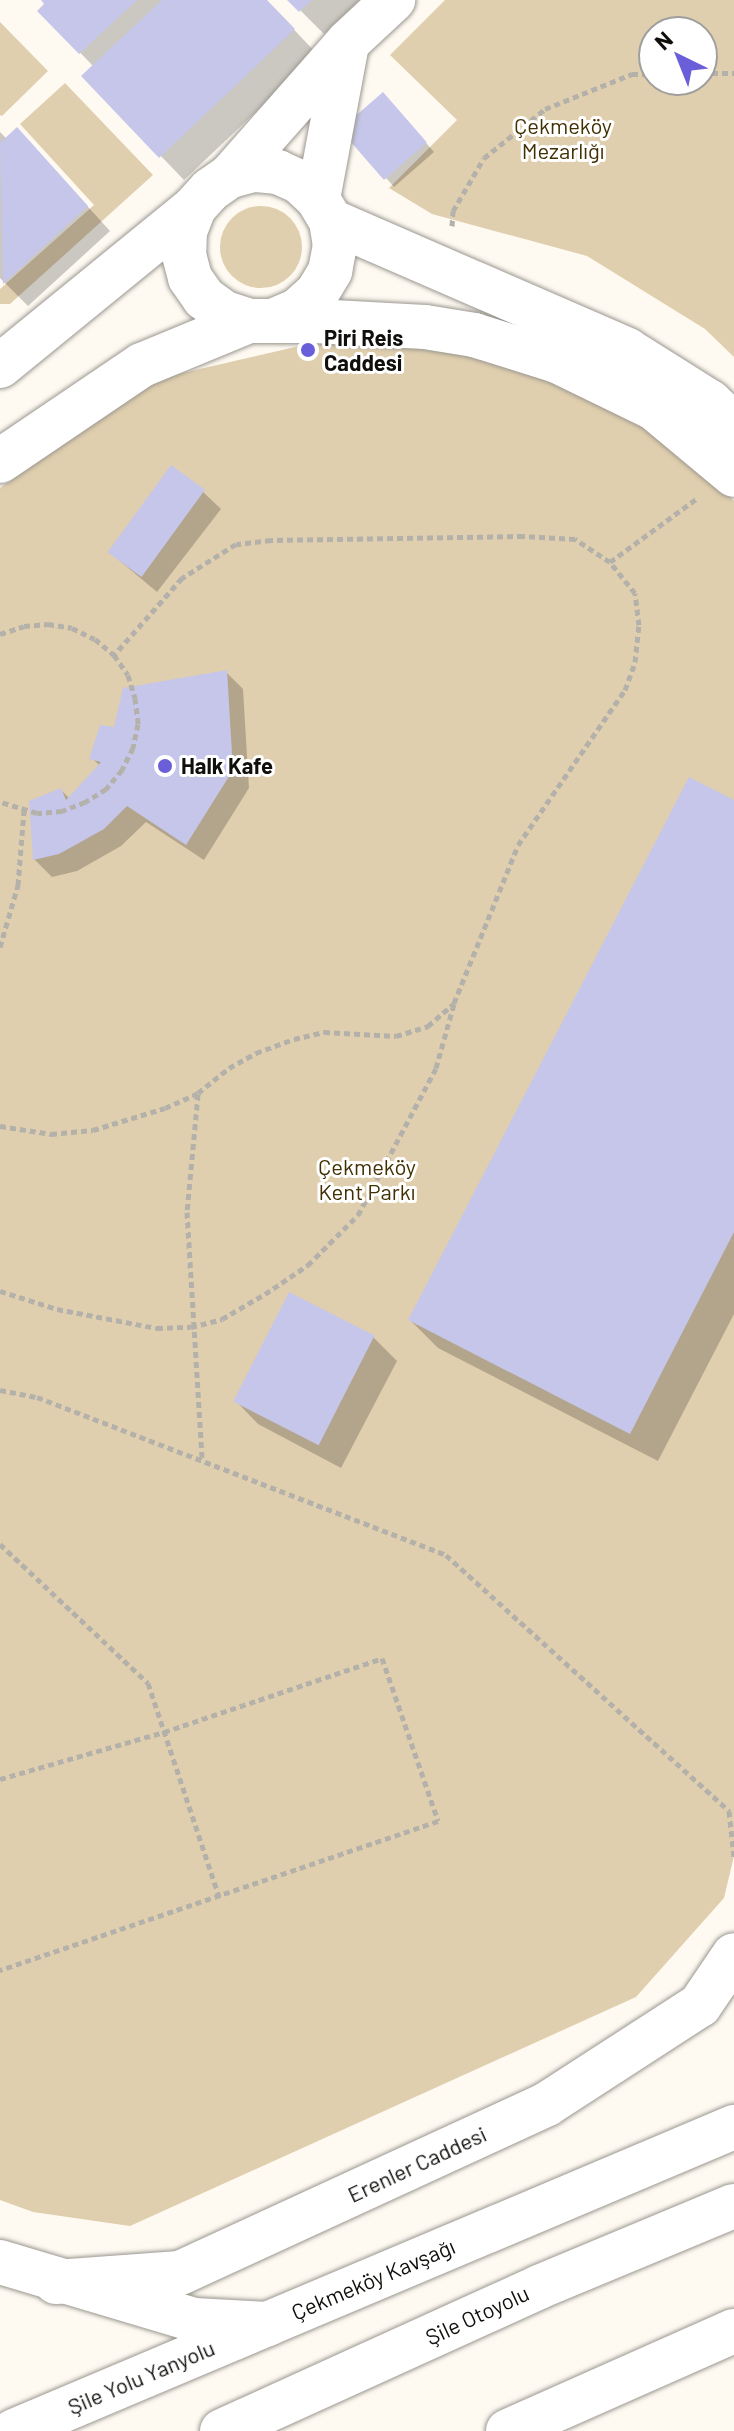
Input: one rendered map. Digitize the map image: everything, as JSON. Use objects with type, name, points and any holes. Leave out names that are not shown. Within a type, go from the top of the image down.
[{"type":"main road","points":[[0,366],[230,176],[348,42],[393,0]]},
{"type":"main road","points":[[324,210],[348,42]]},
{"type":"main road","points":[[0,461],[142,365],[298,310],[317,293],[330,271],[335,246],[324,210],[300,182],[278,172],[253,170],[230,176]]},
{"type":"main road","points":[[194,208],[185,231],[184,255],[190,278],[215,306],[262,321],[425,327],[474,335],[557,361],[654,408],[733,474]]},
{"type":"main road","points":[[324,210],[627,350],[710,402],[734,425]]},
{"type":"main road","name":"Erenler Caddesi","points":[[56,2282],[180,2273],[547,2104],[700,2005],[734,1955]]},
{"type":"main road","name":"Çekmeköy Kavşağı","points":[[0,2262],[56,2282],[194,2320],[268,2324],[734,2127]]},
{"type":"main road","name":"Şile Otoyolu","points":[[222,2431],[539,2287],[734,2206]]},
{"type":"main road","name":"Şile Yolu Yanyolu","points":[[14,2431],[268,2324]]},
{"type":"main road","points":[[508,2431],[734,2331]]},
{"type":"path","points":[[451,239],[453,211],[465,187],[484,158],[502,142],[545,109],[638,74]]},
{"type":"path","points":[[610,562],[733,474]]},
{"type":"path","points":[[0,1291],[57,1309],[157,1328],[191,1327],[222,1319],[308,1265],[358,1215],[436,1068],[454,1003],[518,845],[625,690],[635,662],[639,625],[635,593],[610,562],[575,539],[523,536],[236,544],[182,578],[114,655]]},
{"type":"path","points":[[0,634],[24,626],[48,624],[72,628],[95,639],[114,655],[128,675],[138,724],[133,748],[122,770],[106,789],[85,802],[62,811],[24,811],[0,802]]},
{"type":"path","points":[[0,947],[18,885],[24,811]]},
{"type":"path","points":[[0,1126],[51,1134],[93,1130],[165,1108],[198,1093],[243,1060],[294,1039],[324,1032],[396,1036],[428,1026],[454,1003]]},
{"type":"path","points":[[198,1093],[187,1212],[191,1327],[202,1460]]},
{"type":"path","points":[[0,1390],[37,1397],[446,1555],[729,1811],[734,1857]]},
{"type":"path","points":[[0,1544],[148,1683],[219,1896]]},
{"type":"path","points":[[0,1779],[164,1732],[382,1658],[438,1821],[0,1970]]},
{"type":"green space","name":"Çekmeköy Mezarlığı","points":[[445,0],[734,0],[734,357],[705,329],[587,256],[432,214],[389,188],[457,120],[390,55]]},
{"type":"green space","points":[[0,22],[48,71],[2,116],[0,115]]},
{"type":"green space","points":[[65,83],[153,175],[10,304],[0,304],[0,289],[94,205],[20,124]]},
{"type":"green space","points":[[261,206],[277,209],[290,218],[299,231],[302,247],[299,263],[290,276],[277,285],[261,288],[245,285],[232,276],[223,263],[220,247],[223,231],[232,218],[245,209]]},
{"type":"green space","name":"Çekmeköy Kent Parkı","points":[[360,332],[475,351],[670,430],[734,501],[734,1856],[724,1898],[636,1997],[130,2226],[33,2212],[0,2200],[0,488],[135,384]]},
{"type":"building","points":[[41,0],[137,0],[79,54],[37,11],[44,4]]},
{"type":"building","points":[[162,0],[267,0],[295,29],[159,158],[81,76]]},
{"type":"building","points":[[287,0],[312,0],[299,12]]},
{"type":"building","points":[[383,92],[427,143],[384,180],[340,129]]},
{"type":"building","points":[[17,127],[88,206],[3,284],[0,143]]},
{"type":"building","points":[[171,465],[205,490],[141,577],[108,552]]},
{"type":"building","name":"Halk Kafe","points":[[227,670],[233,770],[186,845],[127,806],[104,829],[59,854],[33,860],[29,801],[61,788],[66,800],[101,762],[89,759],[100,725],[114,727],[123,688]]},
{"type":"building","points":[[689,777],[734,800],[734,1232],[630,1434],[408,1320]]},
{"type":"building","points":[[289,1292],[375,1336],[319,1445],[233,1402]]},
{"type":"place","name":"Piri Reis Caddesi","points":[[308,350]]},
{"type":"place","name":"Halk Kafe","points":[[165,766]]}]
